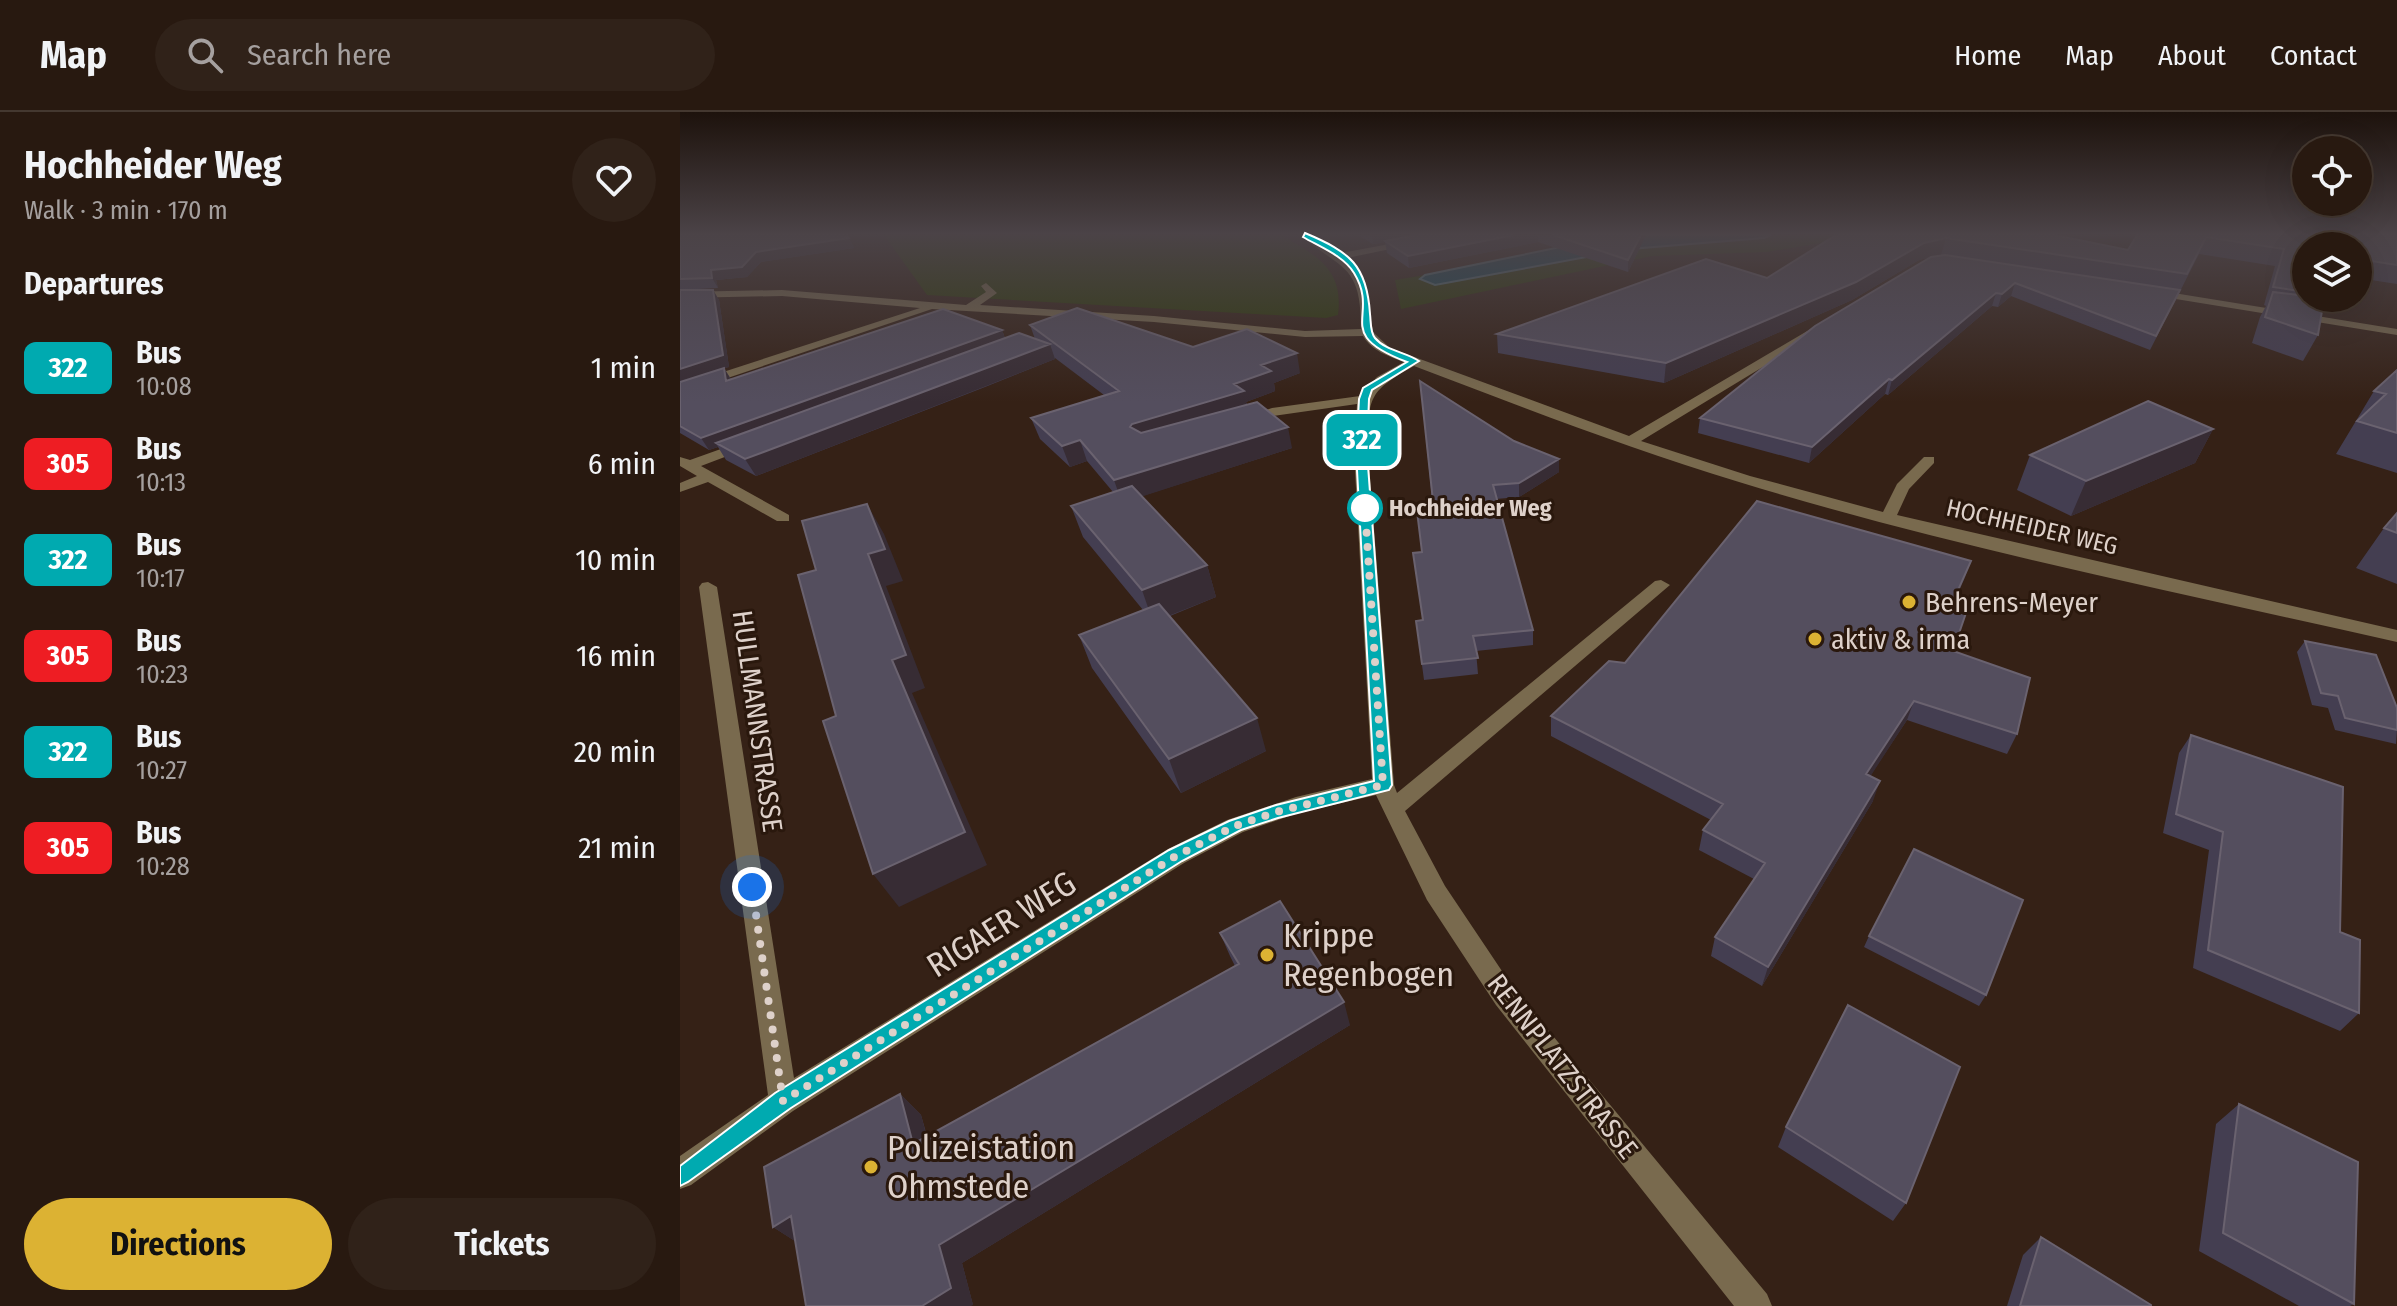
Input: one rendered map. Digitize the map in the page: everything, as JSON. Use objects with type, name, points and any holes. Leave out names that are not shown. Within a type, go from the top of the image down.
[{"type":"street","points":[[968,308],[992,293],[990,291]]},
{"type":"street","points":[[680,295],[782,293],[1154,319],[1305,334],[1367,332],[1364,291]]},
{"type":"street","points":[[2142,291],[2397,332]]},
{"type":"street","points":[[680,390],[936,306]]},
{"type":"street","points":[[1629,442],[1830,321]]},
{"type":"street","name":"HOCHHEIDER WEG","points":[[1367,332],[1372,341],[1386,351],[1629,442],[1796,494],[2397,636]]},
{"type":"street","points":[[1230,424],[1272,412],[1364,399],[1368,388],[1414,361]]},
{"type":"street","name":"RENNPLATZSTRASSE","points":[[1364,399],[1361,452],[1388,797],[1436,893],[1505,997],[1755,1306]]},
{"type":"street","points":[[685,462],[762,438]]},
{"type":"street","points":[[1888,517],[1902,487],[1929,460]]},
{"type":"street","points":[[685,462],[783,518]]},
{"type":"street","points":[[680,488],[710,476]]},
{"type":"street","points":[[1388,797],[1661,585]]},
{"type":"street","name":"HULLMANNSTRASSE","points":[[708,587],[783,1101]]},
{"type":"street","name":"RIGAER WEG","points":[[680,1174],[783,1101],[1176,856],[1235,826],[1272,813],[1388,797]]},
{"type":"green space","points":[[924,291],[1338,291],[1339,299],[1338,315],[1326,318],[927,295]]},
{"type":"green space","points":[[1397,291],[1488,291],[1401,309]]},
{"type":"building","points":[[680,291],[713,291],[723,355],[680,369]]},
{"type":"building","points":[[1618,291],[1836,291],[1666,363],[1497,334]]},
{"type":"building","points":[[1874,291],[2006,291],[1996,293],[1892,380],[1889,379],[1812,447],[1700,418],[1815,326]]},
{"type":"building","points":[[2036,291],[2180,291],[2156,336]]},
{"type":"building","points":[[2273,292],[2292,294],[2292,312],[2322,312],[2318,335],[2265,317]]},
{"type":"building","points":[[1077,308],[1193,347],[1247,329],[1297,353],[1261,365],[1271,371],[1234,384],[1244,391],[1130,427],[1141,433],[1257,402],[1288,427],[1114,480],[1080,440],[1062,446],[1031,418],[1119,391],[1030,325]]},
{"type":"building","points":[[943,309],[1002,330],[701,438],[680,426],[680,382],[724,368],[726,381]]},
{"type":"building","points":[[1019,333],[1050,344],[745,459],[716,443]]},
{"type":"building","points":[[2397,370],[2397,433],[2357,421],[2386,394],[2374,391]]},
{"type":"building","points":[[1420,381],[1514,441],[1559,459],[1519,483],[1493,485],[1533,630],[1473,636],[1478,658],[1422,664],[1416,621],[1423,620],[1413,553],[1422,552],[1417,511],[1434,510]]},
{"type":"building","points":[[2148,401],[2213,429],[2086,481],[2030,455]]},
{"type":"building","points":[[1132,486],[1207,565],[1142,590],[1071,506]]},
{"type":"building","points":[[1757,501],[1971,561],[1951,606],[1967,610],[1953,651],[2030,678],[2017,734],[1914,701],[1866,774],[1880,781],[1768,967],[1715,937],[1765,863],[1703,830],[1723,804],[1551,716],[1609,661],[1625,663]]},
{"type":"building","points":[[867,504],[885,549],[868,554],[906,655],[892,660],[965,832],[873,874],[823,721],[836,716],[798,575],[816,570],[802,521]]},
{"type":"building","points":[[2397,513],[2397,533],[2384,528]]},
{"type":"building","points":[[1159,604],[1257,718],[1169,759],[1079,635]]},
{"type":"building","points":[[2305,641],[2376,655],[2397,708],[2397,730],[2345,718],[2338,696],[2321,693]]},
{"type":"building","points":[[2191,735],[2343,787],[2340,932],[2360,940],[2359,1013],[2208,950],[2223,832],[2176,814]]},
{"type":"building","points":[[1914,849],[2023,900],[1986,995],[1869,936]]},
{"type":"building","points":[[1280,901],[1344,1002],[939,1245],[951,1288],[922,1306],[806,1306],[791,1216],[773,1227],[764,1167],[900,1094],[913,1144],[1239,964],[1220,933]]},
{"type":"building","points":[[1848,1005],[1960,1067],[1906,1203],[1786,1127]]},
{"type":"building","points":[[2239,1104],[2358,1162],[2354,1304],[2223,1233]]},
{"type":"building","points":[[2041,1237],[2151,1305],[2151,1306],[2020,1306]]},
{"type":"bus line","name":"322","points":[[680,1174],[783,1101],[1176,856],[1235,826],[1296,805],[1383,785],[1361,452],[1364,399],[1368,388],[1414,361],[1386,351],[1372,341],[1367,332],[1365,291]]},
{"type":"place","name":"Hochheider Weg","points":[[1365,508]]},
{"type":"place","name":"Behrens-Meyer","points":[[1909,602]]},
{"type":"place","name":"aktiv & irma","points":[[1815,639]]},
{"type":"place","name":"Krippe Regenbogen","points":[[1267,955]]},
{"type":"place","name":"Polizeistation Ohmstede","points":[[871,1167]]},
{"type":"route","points":[[752,887],[783,1101],[1176,856],[1235,826],[1296,805],[1383,785],[1365,508]]}]
